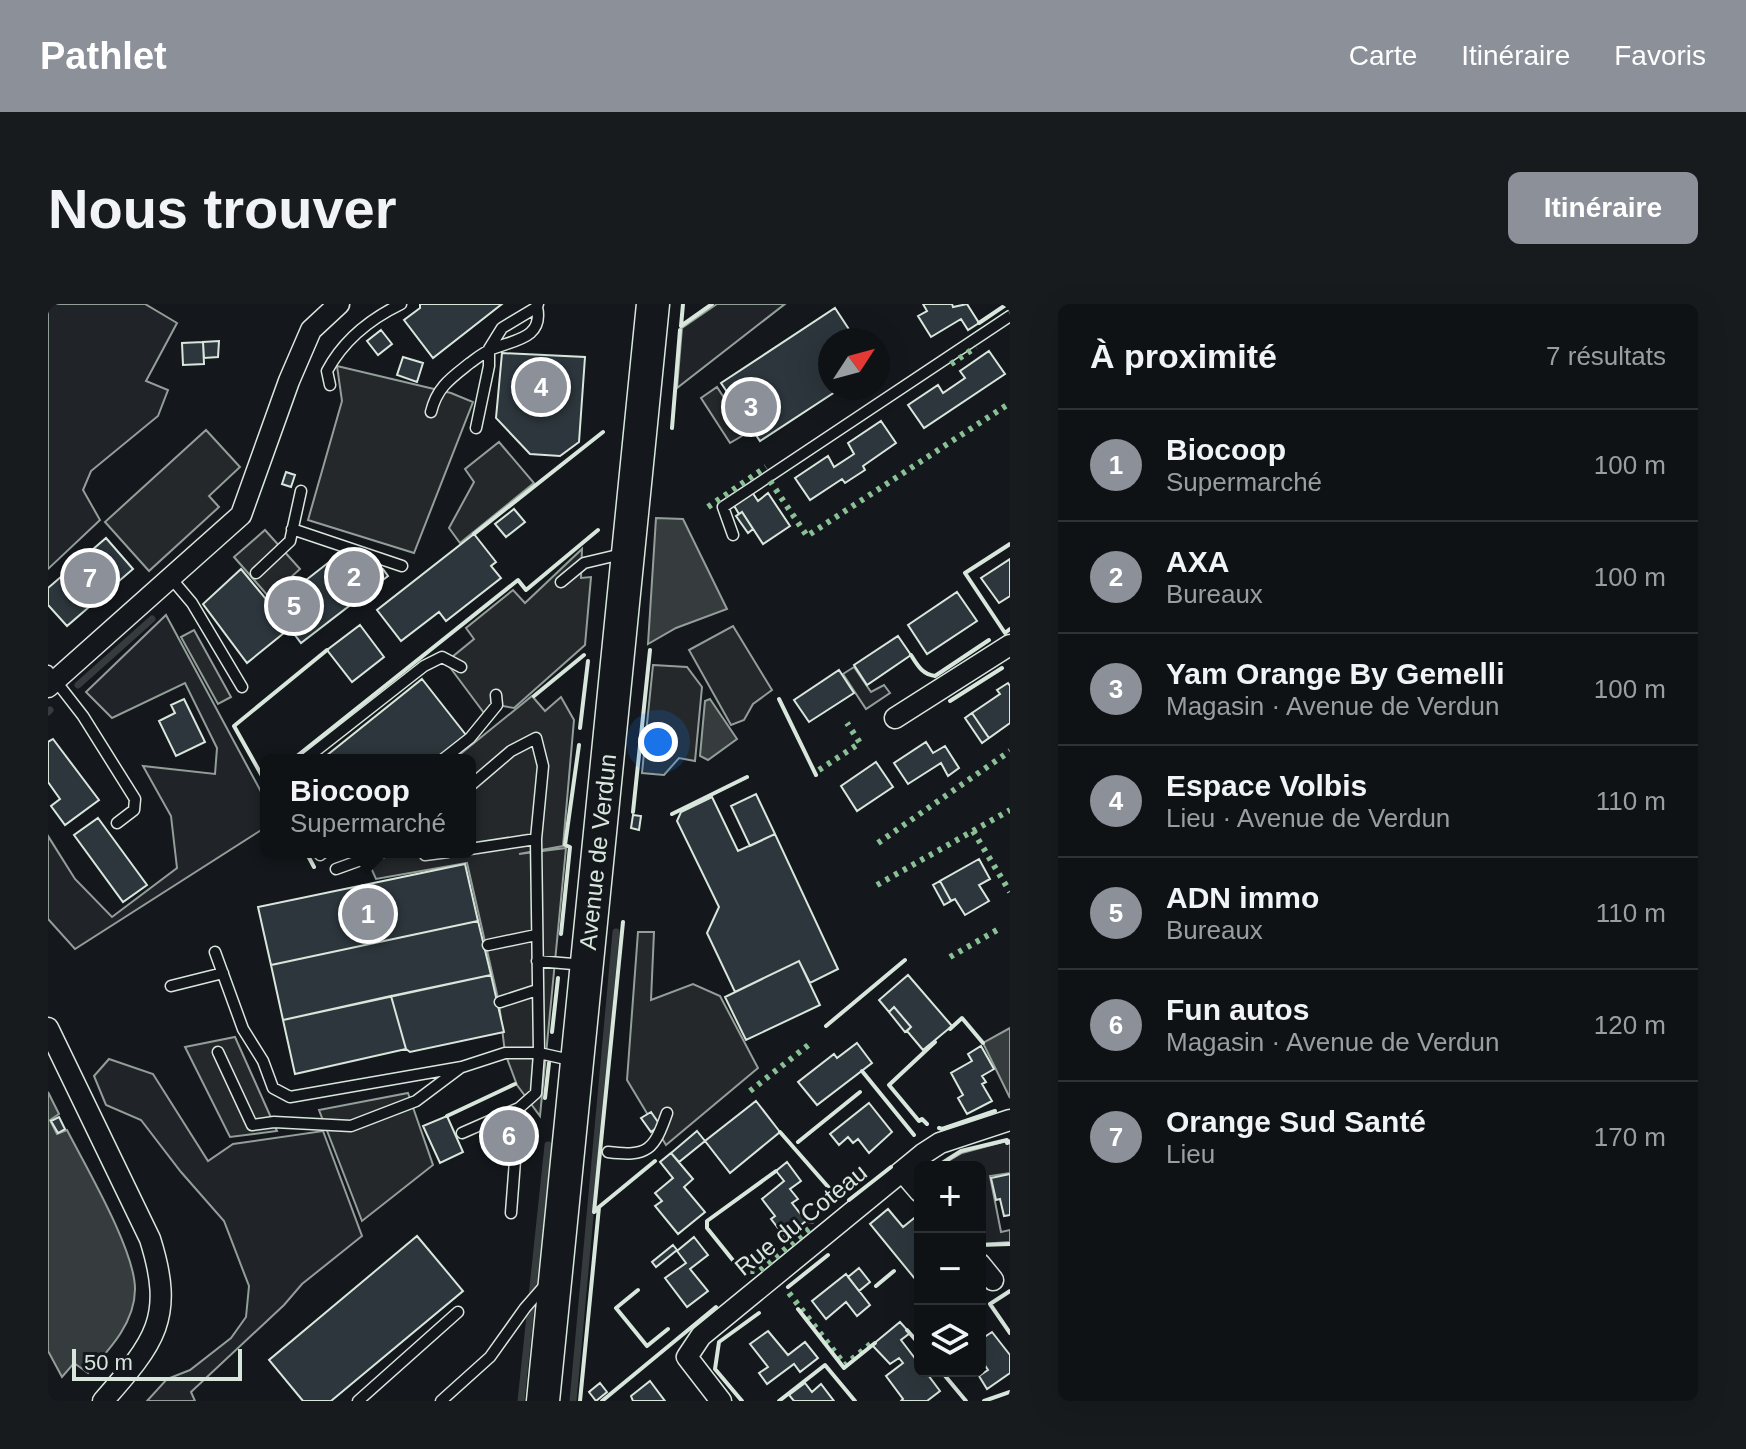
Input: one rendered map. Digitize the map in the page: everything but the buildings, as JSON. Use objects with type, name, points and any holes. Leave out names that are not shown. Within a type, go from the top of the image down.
[{"type":"main road","name":"Avenue de Verdun","points":[[543,1401],[653,304]]},
{"type":"street","points":[[50,680],[241,515],[289,381],[311,330],[339,304]]},
{"type":"street","points":[[895,718],[1010,645]]},
{"type":"street","points":[[48,1028],[135,1206],[159,1267],[162,1294],[159,1319],[151,1339],[103,1401]]},
{"type":"street","name":"Rue du Coteau","points":[[721,1401],[687,1357],[701,1336],[940,1143],[1010,1120]]},
{"type":"street","points":[[902,1171],[914,1185]]},
{"type":"lane","points":[[330,385],[327,371],[338,351],[386,311],[401,304]]},
{"type":"lane","points":[[431,412],[443,384],[489,349],[524,338],[535,328],[540,318],[538,306],[502,328],[489,349],[489,366],[476,428]]},
{"type":"lane","points":[[733,535],[723,507],[1010,316]]},
{"type":"lane","points":[[256,573],[290,541],[301,491]]},
{"type":"lane","points":[[292,529],[402,566]]},
{"type":"lane","points":[[561,582],[584,563],[628,553]]},
{"type":"lane","points":[[170,577],[192,603],[242,687]]},
{"type":"lane","points":[[312,754],[424,666],[442,657],[446,662],[461,667]]},
{"type":"lane","points":[[50,680],[83,716],[135,799],[134,810],[117,823]]},
{"type":"lane","points":[[450,754],[470,738],[497,705],[496,695]]},
{"type":"lane","points":[[462,1133],[519,1108],[536,1093],[539,1053],[536,839],[543,766],[536,738],[511,751],[476,781]]},
{"type":"lane","points":[[476,848],[536,839]]},
{"type":"lane","points":[[336,869],[366,858]]},
{"type":"lane","points":[[488,945],[536,935]]},
{"type":"lane","points":[[215,952],[243,1029],[263,1061],[273,1088],[290,1097],[462,1067],[505,1053],[539,1053],[577,1062]]},
{"type":"lane","points":[[537,961],[587,965]]},
{"type":"lane","points":[[171,986],[223,973]]},
{"type":"lane","points":[[500,1002],[537,990]]},
{"type":"lane","points":[[218,1052],[252,1125],[274,1122],[351,1126],[416,1101],[462,1067]]},
{"type":"lane","points":[[511,1213],[519,1108]]},
{"type":"lane","points":[[608,1152],[632,1155],[648,1150],[658,1141],[667,1113]]},
{"type":"lane","points":[[441,1401],[490,1357],[525,1308],[556,1274]]},
{"type":"lane","points":[[358,1401],[458,1312]]},
{"type":"lane","points":[[452,1401],[462,1383]]},
{"type":"shaded area","points":[[48,304],[145,304],[177,323],[146,381],[168,390],[158,416],[91,471],[83,490],[100,520],[48,569]]},
{"type":"shaded area","points":[[717,304],[785,304],[677,388],[682,328]]},
{"type":"shaded area","points":[[337,366],[451,393],[473,402],[414,553],[308,520],[342,401]]},
{"type":"shaded area","points":[[717,387],[747,433],[730,443],[701,398]]},
{"type":"shaded area","points":[[206,430],[240,467],[209,496],[219,507],[149,571],[105,522]]},
{"type":"shaded area","points":[[499,442],[534,483],[460,543],[449,528],[474,482],[465,469]]},
{"type":"shaded area","points":[[656,518],[683,519],[727,609],[676,628],[648,644]]},
{"type":"shaded area","points":[[265,530],[300,569],[269,597],[234,557]]},
{"type":"shaded area","points":[[582,549],[581,578],[591,577],[585,645],[514,708],[497,705],[484,713],[446,662],[474,639],[466,628],[513,590],[525,603]]},
{"type":"shaded area","points":[[166,615],[260,790],[260,831],[75,949],[48,919],[48,836],[75,879],[112,917],[177,868],[171,816],[143,766],[215,774],[217,748],[185,683],[112,718],[86,692]]},
{"type":"shaded area","points":[[733,626],[772,690],[753,704],[744,720],[731,725],[689,650]]},
{"type":"shaded area","points":[[194,630],[231,697],[218,704],[181,637]]},
{"type":"shaded area","points":[[653,665],[687,667],[702,687],[695,761],[679,758],[664,775],[642,773]]},
{"type":"shaded area","points":[[854,667],[871,692],[884,685],[890,693],[866,709],[843,674]]},
{"type":"shaded area","points":[[532,696],[545,711],[561,697],[574,720],[563,846],[519,854],[566,848],[540,1116],[517,1085],[505,1053],[499,1003],[467,863],[376,879],[367,858],[476,858],[476,754],[460,754]]},
{"type":"shaded area","points":[[710,699],[737,739],[708,760],[700,756],[705,701]]},
{"type":"shaded area","points":[[638,932],[654,932],[651,1000],[693,984],[720,996],[758,1068],[666,1145],[627,1080]]},
{"type":"shaded area","points":[[1010,1028],[1010,1098],[983,1043]]},
{"type":"shaded area","points":[[235,1037],[277,1131],[230,1137],[185,1047]]},
{"type":"shaded area","points":[[109,1059],[153,1074],[208,1161],[233,1144],[323,1131],[362,1236],[302,1284],[284,1305],[191,1392],[195,1401],[147,1401],[167,1379],[190,1370],[231,1338],[246,1317],[249,1286],[224,1221],[141,1120],[106,1105],[94,1076]]},
{"type":"shaded area","points":[[48,1092],[59,1114],[50,1120],[57,1134],[67,1130],[97,1186],[127,1253],[135,1289],[126,1324],[104,1355],[88,1373],[74,1363],[62,1377],[48,1351]]},
{"type":"shaded area","points":[[408,1093],[433,1165],[362,1221],[319,1110]]},
{"type":"shaded area","points":[[1010,1140],[1010,1173],[990,1176],[1001,1232],[1010,1230],[1010,1242],[986,1244],[986,1161],[948,1161],[962,1153]]},
{"type":"waterway","points":[[78,685],[152,619]]},
{"type":"waterway","points":[[573,1401],[616,932]]},
{"type":"waterway","points":[[521,1401],[548,1145]]},
{"type":"hedge","points":[[951,364],[976,347]]},
{"type":"hedge","points":[[770,481],[807,536],[1010,403]]},
{"type":"hedge","points":[[708,507],[766,467]]},
{"type":"hedge","points":[[819,770],[860,743],[847,723]]},
{"type":"hedge","points":[[878,843],[1010,751]]},
{"type":"hedge","points":[[877,885],[1010,810]]},
{"type":"hedge","points":[[973,831],[1010,892]]},
{"type":"hedge","points":[[950,957],[997,930]]},
{"type":"hedge","points":[[750,1091],[811,1043]]},
{"type":"hedge","points":[[742,1266],[749,1271],[759,1271],[810,1228],[811,1219]]},
{"type":"hedge","points":[[789,1293],[845,1365],[873,1342]]},
{"type":"wall","points":[[681,326],[683,304]]},
{"type":"wall","points":[[681,326],[712,304]]},
{"type":"wall","points":[[979,323],[1007,304]]},
{"type":"wall","points":[[672,428],[680,330]]},
{"type":"wall","points":[[474,534],[603,432]]},
{"type":"wall","points":[[300,754],[518,580],[526,590],[598,530]]},
{"type":"wall","points":[[1010,544],[965,573],[1005,633],[1010,629]]},
{"type":"wall","points":[[911,655],[918,666],[935,676],[989,640]]},
{"type":"wall","points":[[260,772],[234,726],[327,650]]},
{"type":"wall","points":[[633,812],[650,650]]},
{"type":"wall","points":[[534,696],[584,655]]},
{"type":"wall","points":[[580,728],[588,661]]},
{"type":"wall","points":[[950,701],[1002,668]]},
{"type":"wall","points":[[779,699],[816,775]]},
{"type":"wall","points":[[561,934],[570,847],[565,845],[579,745]]},
{"type":"wall","points":[[672,814],[747,777]]},
{"type":"wall","points":[[309,858],[314,867]]},
{"type":"wall","points":[[599,1207],[594,1212],[623,922]]},
{"type":"wall","points":[[826,1026],[905,960]]},
{"type":"wall","points":[[552,1032],[558,978]]},
{"type":"wall","points":[[950,1029],[962,1018],[983,1043]]},
{"type":"wall","points":[[927,1124],[922,1119],[919,1121],[889,1085],[935,1042]]},
{"type":"wall","points":[[545,1098],[549,1063]]},
{"type":"wall","points":[[862,1071],[914,1135]]},
{"type":"wall","points":[[447,1116],[515,1084]]},
{"type":"wall","points":[[798,1142],[860,1092]]},
{"type":"wall","points":[[939,1128],[995,1111]]},
{"type":"wall","points":[[780,1132],[830,1189]]},
{"type":"wall","points":[[945,1161],[961,1151],[1007,1140],[1007,1143],[1010,1142]]},
{"type":"wall","points":[[580,1401],[599,1207],[655,1161]]},
{"type":"wall","points":[[849,1200],[891,1167]]},
{"type":"wall","points":[[744,1274],[707,1228],[707,1221],[776,1171]]},
{"type":"wall","points":[[986,1245],[1010,1244]]},
{"type":"wall","points":[[788,1287],[828,1255]]},
{"type":"wall","points":[[876,1286],[894,1271]]},
{"type":"wall","points":[[638,1290],[616,1308],[647,1346],[668,1329]]},
{"type":"wall","points":[[1010,1291],[990,1304],[1010,1333]]},
{"type":"wall","points":[[602,1401],[716,1307]]},
{"type":"wall","points":[[798,1309],[844,1368],[875,1343]]},
{"type":"wall","points":[[742,1401],[715,1369],[719,1342],[759,1313]]},
{"type":"wall","points":[[907,1330],[914,1338]]},
{"type":"wall","points":[[779,1401],[825,1365],[855,1401]]},
{"type":"wall","points":[[946,1377],[966,1401]]},
{"type":"wall","points":[[984,1401],[1010,1392]]},
{"type":"place","name":"Espace Volbis","points":[[541,387]]},
{"type":"place","name":"Yam Orange By Gemelli","points":[[751,407]]},
{"type":"place","name":"AXA","points":[[354,577]]},
{"type":"place","name":"Orange Sud Santé","points":[[90,578]]},
{"type":"place","name":"ADN immo","points":[[294,606]]},
{"type":"place","name":"Biocoop","points":[[368,914]]},
{"type":"place","name":"Fun autos","points":[[509,1136]]}]
